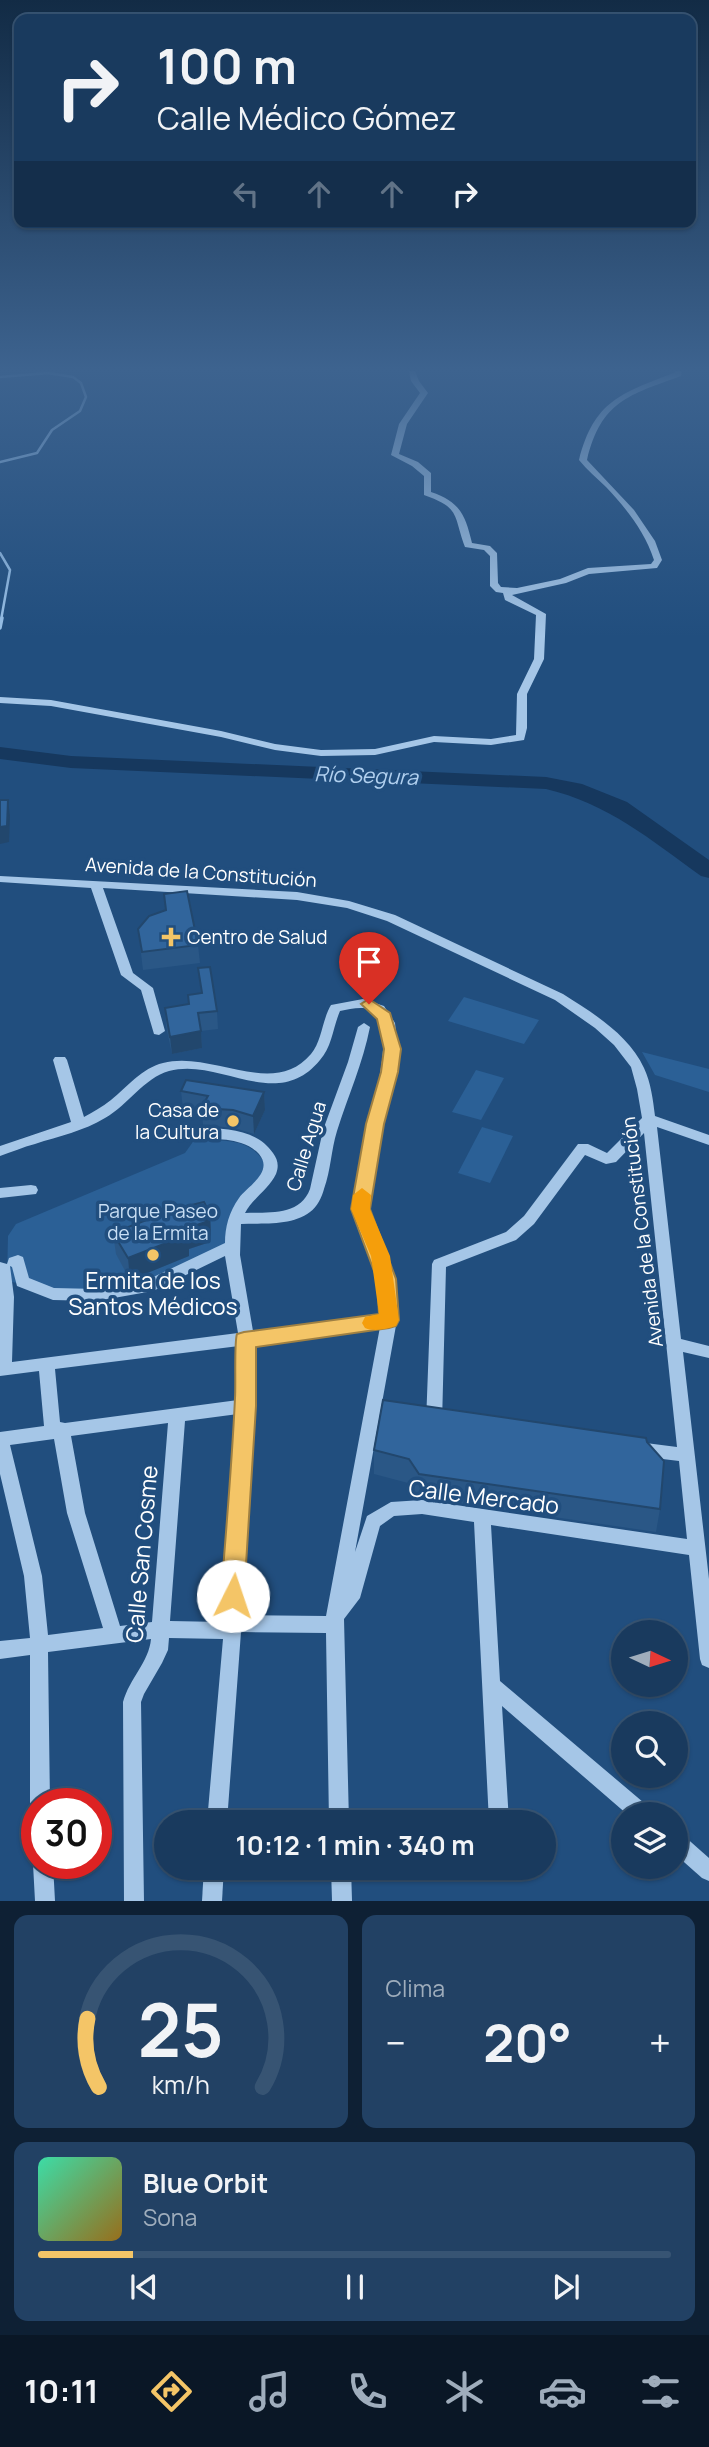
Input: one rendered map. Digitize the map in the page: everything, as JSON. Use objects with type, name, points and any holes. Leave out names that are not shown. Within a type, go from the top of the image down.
[{"type":"street","points":[[405,460],[428,475],[427,493],[447,500],[460,512],[468,545],[487,548],[494,555],[493,584],[499,590],[514,590],[563,580],[588,571],[654,566],[658,560],[647,536],[621,500],[583,460]]},
{"type":"street","points":[[0,700],[51,703],[221,734],[275,747],[321,753],[375,751],[434,739],[510,741],[520,738],[524,727],[521,699],[525,683],[540,657],[538,634],[541,623],[541,614],[508,598],[507,593],[514,590]]},
{"type":"street","name":"Avenida de la Constitución","points":[[0,879],[297,896],[349,905],[391,918],[526,980],[585,1014],[634,1062],[642,1082],[649,1119],[708,1651]]},
{"type":"street","points":[[96,884],[127,975],[147,988],[159,1031]]},
{"type":"street","points":[[0,1151],[79,1125],[103,1113],[164,1067],[178,1064],[266,1080],[292,1074],[307,1067],[318,1055],[336,1008],[351,1003],[369,1004],[384,1016],[392,1049],[390,1072],[372,1135],[361,1209],[387,1279],[389,1320],[335,1620],[339,1810]]},
{"type":"street","name":"Calle Agua","points":[[235,1219],[288,1214],[303,1210],[313,1200],[326,1136],[346,1087],[365,1027]]},
{"type":"street","points":[[60,1060],[79,1125]]},
{"type":"street","points":[[434,1423],[439,1264],[511,1236],[529,1220],[583,1148],[590,1149],[606,1159],[611,1158],[649,1119],[709,1140]]},
{"type":"street","points":[[187,1132],[239,1137],[259,1145],[270,1159],[271,1169],[265,1180],[246,1199],[235,1219],[233,1246],[247,1357],[246,1406],[218,1810]]},
{"type":"street","points":[[0,1194],[31,1191]]},
{"type":"street","points":[[233,1246],[148,1287],[97,1294],[52,1294],[22,1282],[18,1261],[6,1266],[2,1370],[389,1320]]},
{"type":"street","points":[[675,1344],[709,1352]]},
{"type":"street","points":[[46,1364],[76,1513],[114,1634]]},
{"type":"street","points":[[40,1788],[41,1644],[33,1576],[0,1439],[57,1429],[246,1406]]},
{"type":"street","name":"Calle San Cosme","points":[[134,1901],[132,1702],[134,1690],[153,1665],[159,1650],[177,1414]]},
{"type":"street","points":[[619,1446],[687,1455]]},
{"type":"street","name":"Calle Mercado","points":[[335,1620],[351,1598],[373,1521],[391,1509],[422,1507],[696,1548]]},
{"type":"street","points":[[482,1516],[498,1810]]},
{"type":"street","points":[[0,1650],[161,1629],[335,1620]]},
{"type":"street","points":[[491,1685],[628,1802]]},
{"type":"street","points":[[688,1853],[709,1871]]},
{"type":"street","points":[[44,1879],[45,1901]]},
{"type":"street","points":[[212,1901],[213,1880]]},
{"type":"street","points":[[341,1880],[342,1901]]},
{"type":"green space","points":[[464,997],[539,1020],[524,1044],[448,1021]]},
{"type":"green space","points":[[642,1052],[709,1069],[709,1092],[655,1075]]},
{"type":"green space","points":[[476,1070],[504,1078],[481,1120],[452,1112]]},
{"type":"green space","points":[[482,1127],[513,1136],[490,1183],[458,1173]]},
{"type":"green space","name":"Parque Paseo de la Ermita","points":[[195,1139],[244,1145],[252,1149],[266,1165],[225,1248],[129,1287],[94,1291],[7,1281],[8,1236],[16,1224],[185,1153]]},
{"type":"building","points":[[0,800],[8,800],[7,826],[0,827]]},
{"type":"building","points":[[187,891],[198,945],[142,952],[138,929],[149,916],[166,910],[164,894]]},
{"type":"building","points":[[210,967],[217,1011],[198,1013],[201,1031],[170,1037],[165,1008],[189,1004],[188,995],[202,993],[198,968]]},
{"type":"building","points":[[186,1080],[264,1092],[253,1116],[233,1110],[201,1108],[208,1096],[181,1091]]},
{"type":"building","points":[[204,1202],[210,1214],[203,1216],[206,1222],[184,1229],[187,1235],[128,1258],[113,1233],[172,1210]]},
{"type":"building","points":[[383,1400],[646,1438],[664,1461],[660,1509],[419,1474],[409,1459],[374,1450]]},
{"type":"waterway","points":[[0,462],[9,460]]},
{"type":"waterway","points":[[0,553],[10,570],[1,620]]},
{"type":"waterway","points":[[0,628],[2,618]]},
{"type":"waterway","name":"Río Segura","points":[[0,753],[71,762],[546,783],[574,789],[619,807],[709,871]]},
{"type":"slow traffic","points":[[362,1195],[361,1209],[387,1279],[389,1303],[389,1320],[372,1323]]},
{"type":"place","name":"Centro de Salud","points":[[171,937]]},
{"type":"place","name":"Casa de la Cultura","points":[[233,1121]]},
{"type":"place","name":"Ermita de los Santos Médicos","points":[[153,1255]]},
{"type":"route","points":[[233,1596],[246,1406],[247,1357],[244,1340],[389,1320],[387,1279],[361,1209],[362,1191],[375,1124],[390,1072],[392,1049],[384,1016],[369,1004]]}]
